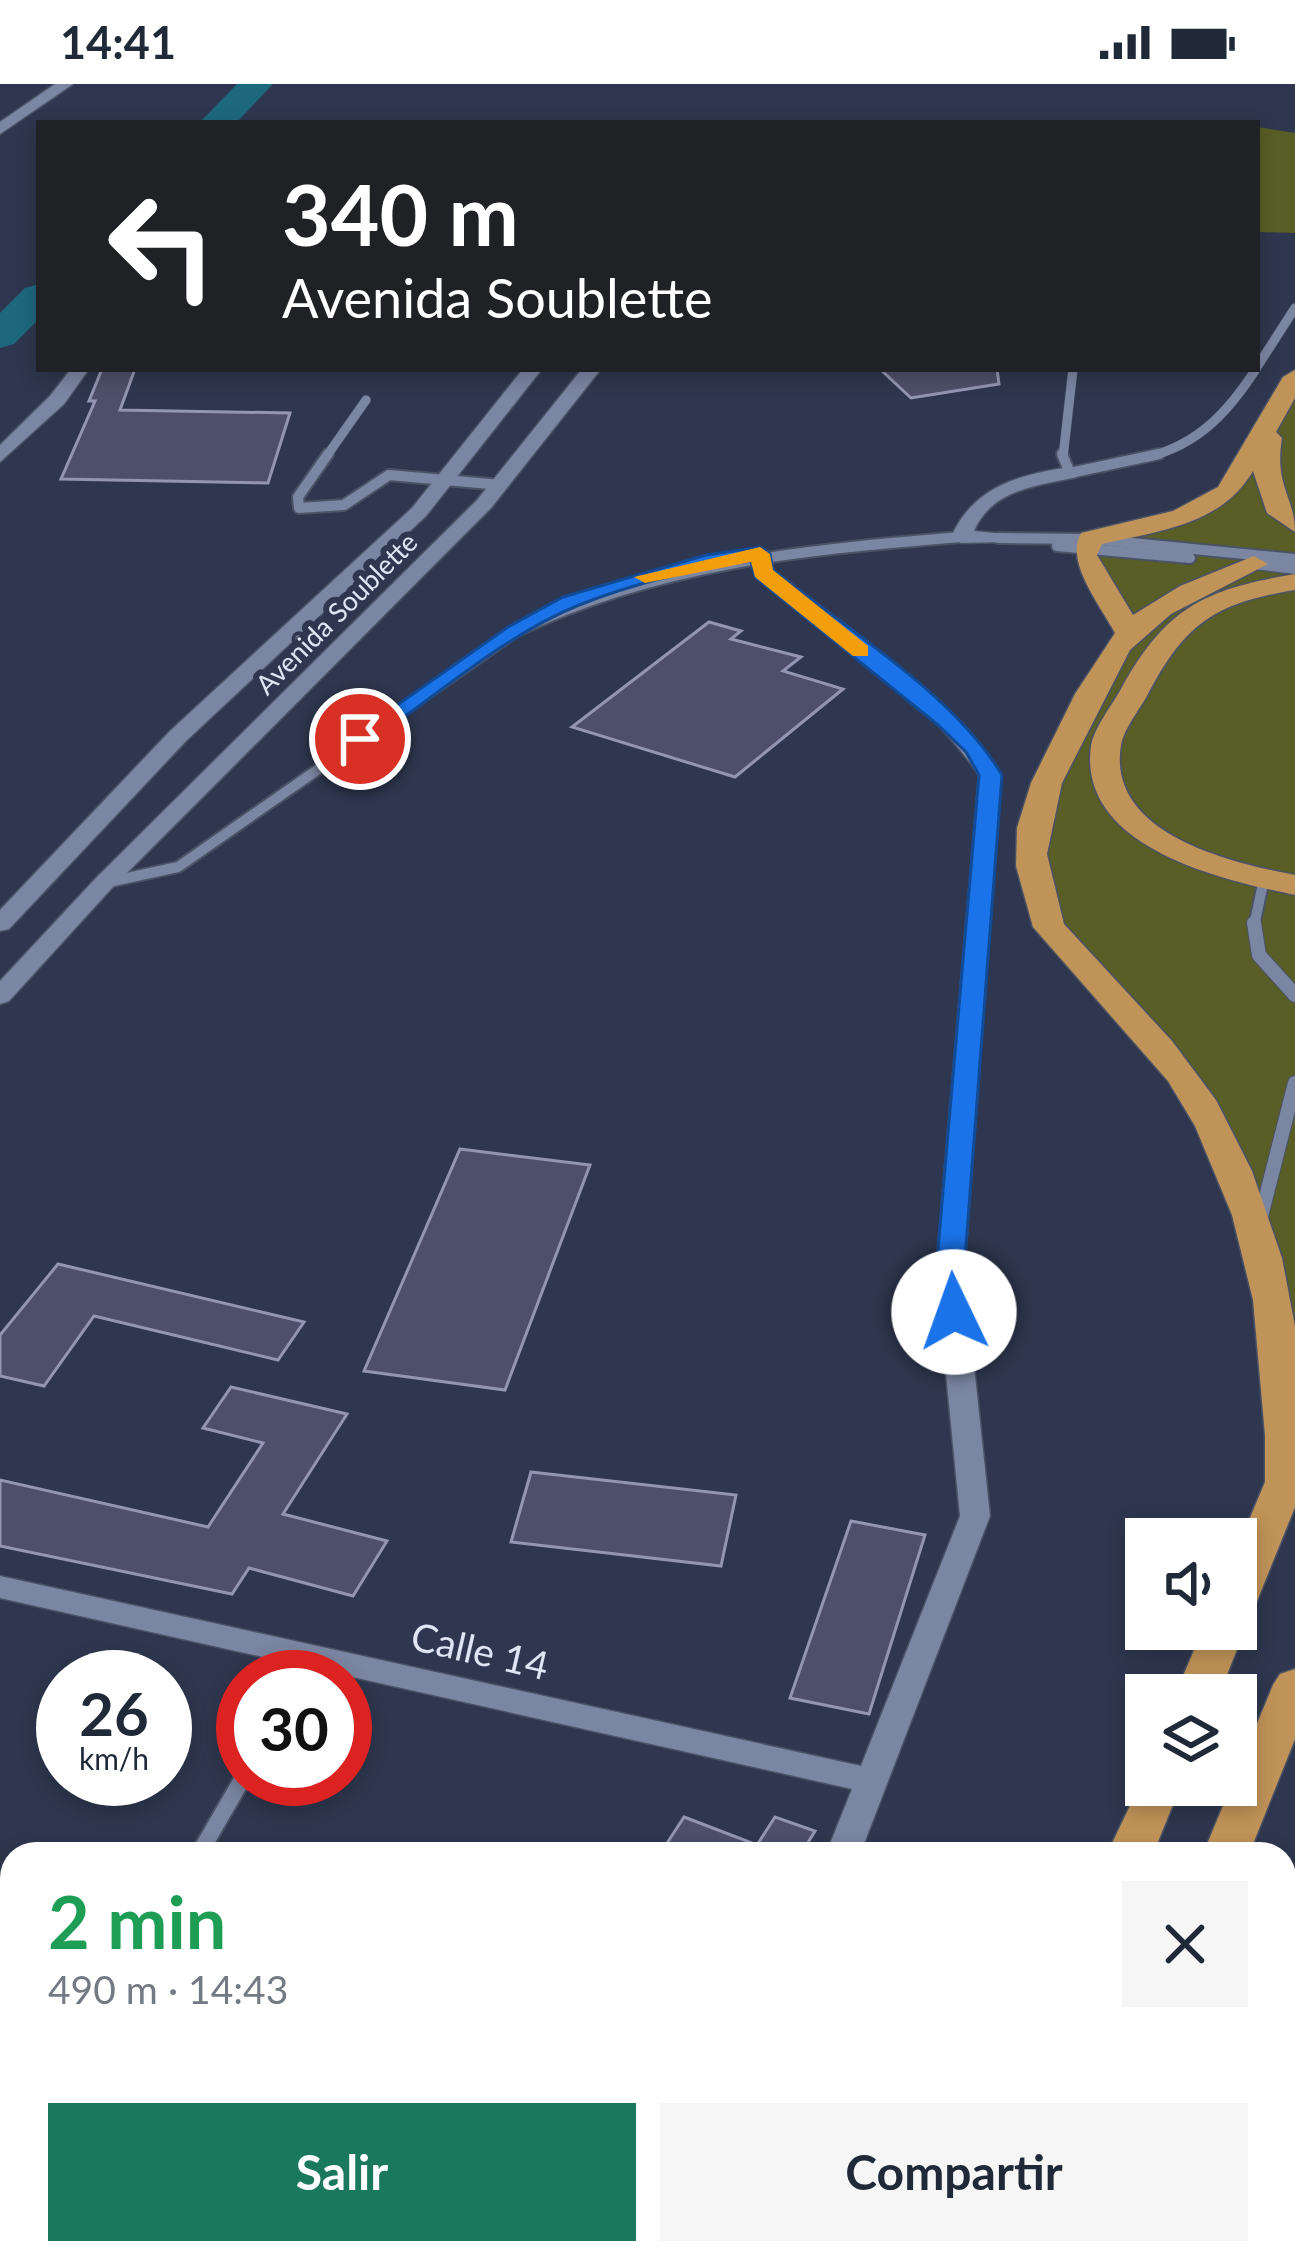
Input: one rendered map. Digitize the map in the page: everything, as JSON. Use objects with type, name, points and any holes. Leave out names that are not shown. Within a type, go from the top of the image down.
[{"type":"highway","points":[[1129,633],[1089,550],[1181,517],[1228,492],[1295,376]]},
{"type":"highway","points":[[1295,394],[1270,428],[1262,473],[1270,498],[1295,524]]},
{"type":"highway","points":[[1254,564],[1183,593],[1129,633],[1084,703],[1033,823],[1034,893],[1049,926],[1213,1124],[1258,1230],[1282,1337],[1290,1470],[1257,1550]]},
{"type":"highway","points":[[1280,882],[1198,860],[1139,827],[1107,786],[1106,744],[1166,637],[1191,612],[1212,598],[1295,582]]},
{"type":"highway","points":[[1231,1842],[1295,1684]]},
{"type":"highway","points":[[1135,1842],[1150,1806]]},
{"type":"street","points":[[0,128],[65,84]]},
{"type":"street","points":[[0,456],[77,372]]},
{"type":"street","points":[[0,924],[178,736],[448,481],[531,372]]},
{"type":"street","name":"Avenida Soublette","points":[[0,996],[104,884],[501,485],[590,372]]},
{"type":"street","points":[[998,538],[961,537],[968,518],[990,496],[1022,482],[1070,473]]},
{"type":"street","points":[[760,554],[763,572],[946,720],[975,749],[990,775],[950,1272],[975,1516],[848,1842]]},
{"type":"street","points":[[1254,564],[1295,564]]},
{"type":"street","name":"Calle 14","points":[[0,1587],[243,1650]]},
{"type":"street","name":"Calle 14","points":[[372,1680],[872,1781]]},
{"type":"lane","points":[[1260,362],[1295,308]]},
{"type":"lane","points":[[1072,372],[1061,451],[1070,473],[1155,454],[1206,434],[1230,413],[1254,372]]},
{"type":"lane","points":[[366,400],[298,496],[299,508],[344,505],[389,476],[501,485]]},
{"type":"lane","points":[[104,884],[178,867],[515,632],[571,601],[714,560],[961,537]]},
{"type":"lane","points":[[998,538],[1254,564]]},
{"type":"lane","points":[[1089,550],[1295,564]]},
{"type":"lane","points":[[1280,882],[1250,929],[1251,947],[1295,995]]},
{"type":"lane","points":[[1258,1230],[1295,1083]]},
{"type":"lane","points":[[206,1842],[227,1806]]},
{"type":"green space","points":[[1260,127],[1295,133],[1295,233],[1260,232]]},
{"type":"green space","points":[[1295,377],[1295,1457],[1285,1398],[1213,1124],[1049,927],[1033,823],[1129,633],[1087,549],[1228,492]]},
{"type":"building","points":[[101,372],[134,372],[120,410],[290,413],[268,483],[61,479],[95,401],[89,401]]},
{"type":"building","points":[[883,372],[997,372],[999,384],[911,398]]},
{"type":"building","points":[[709,622],[741,631],[731,639],[801,657],[783,671],[843,689],[735,777],[572,727]]},
{"type":"building","points":[[460,1149],[590,1165],[505,1390],[364,1371]]},
{"type":"building","points":[[58,1264],[304,1322],[278,1360],[94,1316],[44,1386],[0,1376],[0,1335]]},
{"type":"building","points":[[231,1387],[347,1414],[283,1514],[387,1541],[353,1596],[249,1568],[232,1594],[0,1546],[0,1480],[208,1527],[263,1443],[203,1428]]},
{"type":"building","points":[[531,1472],[736,1495],[721,1566],[511,1542]]},
{"type":"building","points":[[851,1521],[925,1535],[869,1714],[790,1698]]},
{"type":"building","points":[[684,1817],[749,1842],[668,1842]]},
{"type":"building","points":[[775,1817],[815,1831],[808,1842],[759,1842]]},
{"type":"waterway","points":[[219,120],[256,84]]},
{"type":"waterway","points":[[0,336],[36,299]]},
{"type":"slow traffic","points":[[645,577],[760,554],[763,572],[860,651]]},
{"type":"route","points":[[360,739],[515,632],[571,601],[714,560],[760,554],[763,572],[946,720],[975,749],[990,775],[950,1272],[954,1312]]}]
